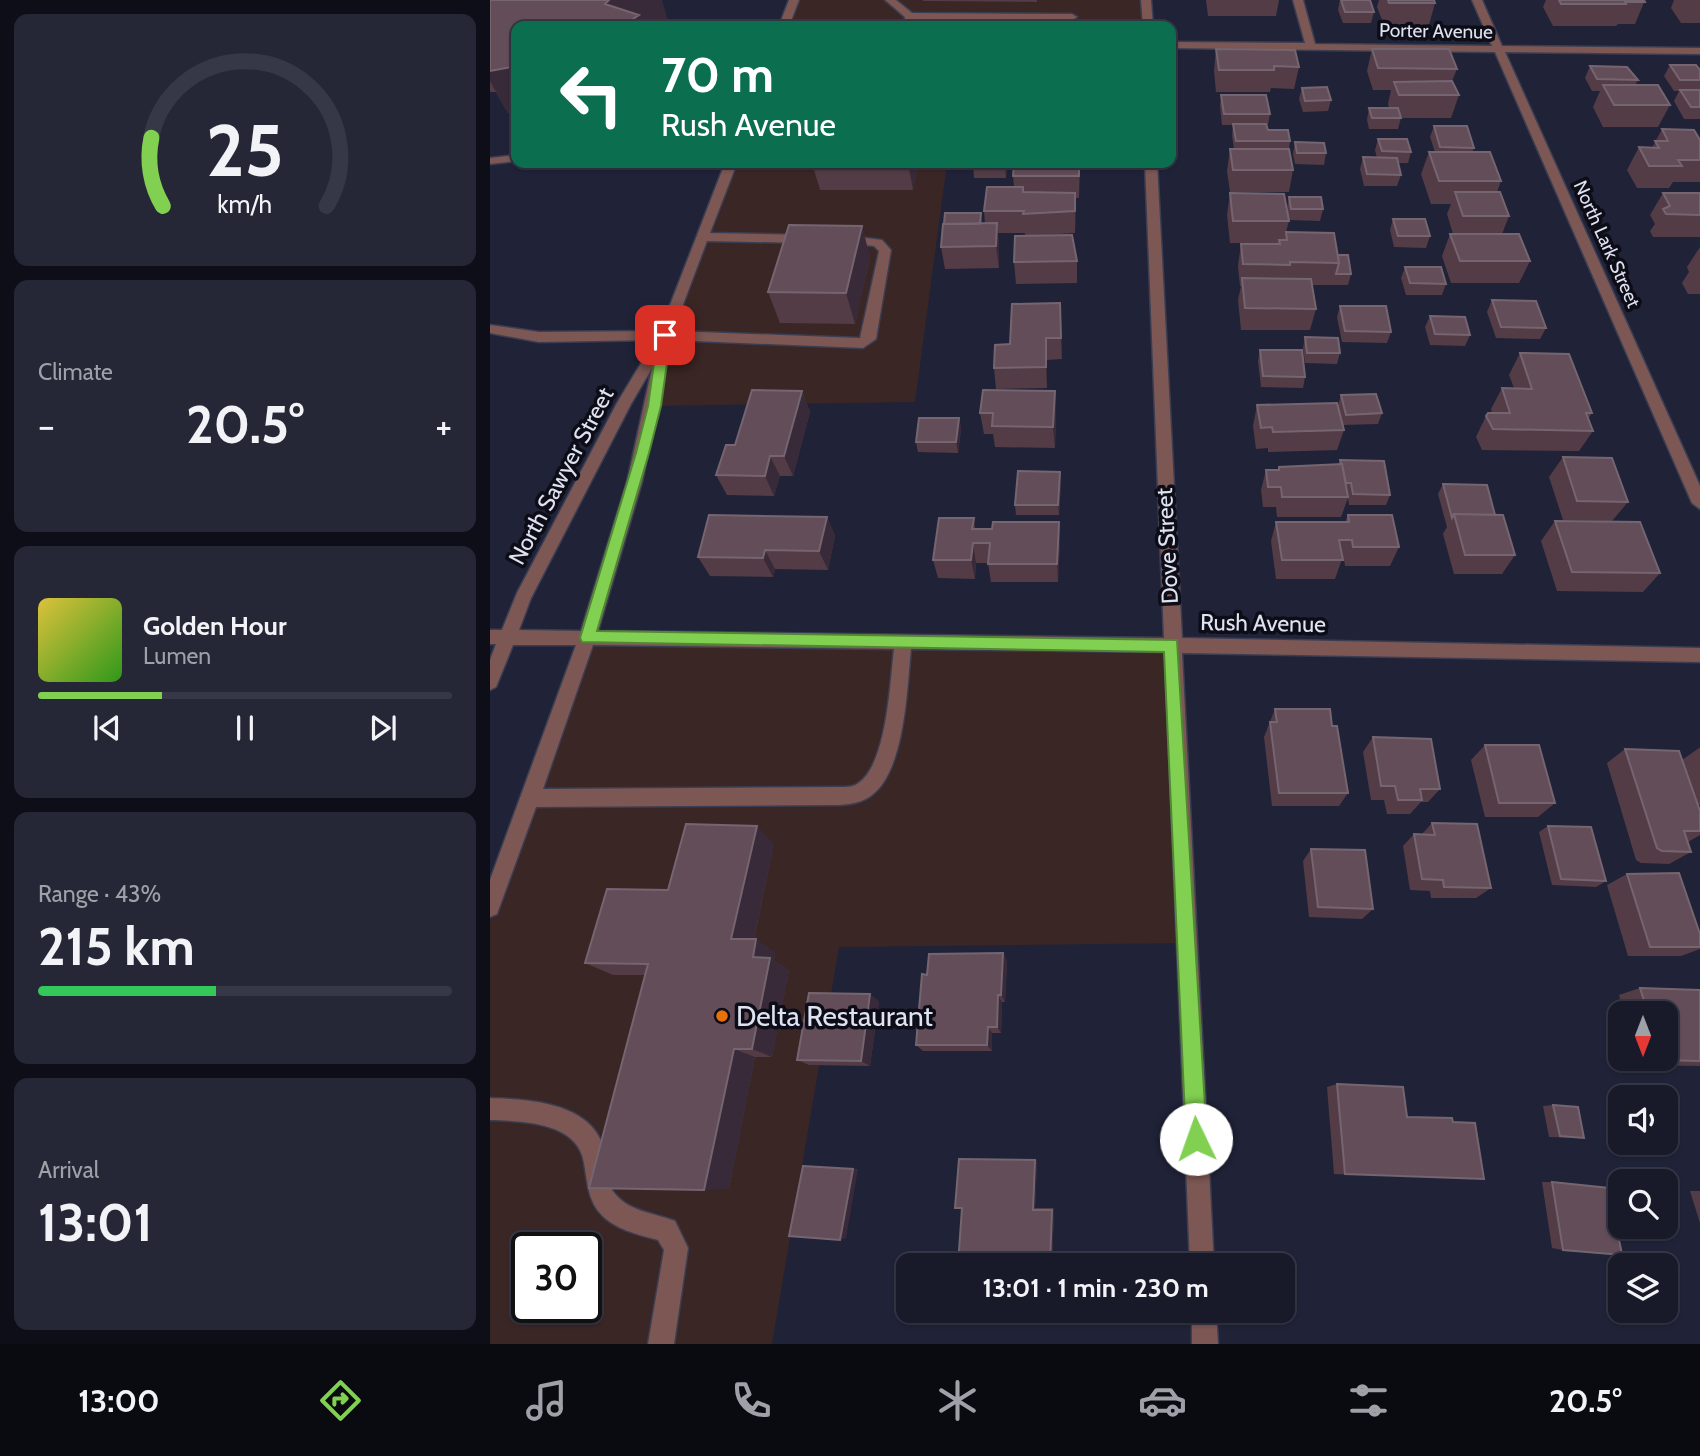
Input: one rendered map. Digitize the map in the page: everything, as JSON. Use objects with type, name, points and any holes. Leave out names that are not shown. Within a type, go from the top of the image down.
[{"type":"street","points":[[786,21],[794,0]]},
{"type":"street","points":[[890,0],[909,21],[1072,17]]},
{"type":"street","points":[[1146,0],[1148,21]]},
{"type":"street","points":[[1298,0],[1311,47]]},
{"type":"street","name":"North Lark Street","points":[[1477,0],[1700,503]]},
{"type":"street","name":"Porter Avenue","points":[[1176,45],[1700,51]]},
{"type":"street","points":[[490,161],[511,159]]},
{"type":"street","name":"North Sawyer Street","points":[[490,682],[499,637],[523,598],[565,515],[665,335],[729,168]]},
{"type":"street","name":"Dove Street","points":[[1151,168],[1201,1253]]},
{"type":"street","points":[[490,329],[539,337],[665,335],[859,344],[867,341],[884,247],[878,243],[851,239],[702,237]]},
{"type":"street","name":"North Sawyer Street","points":[[490,907],[588,638],[643,453],[654,406],[665,335]]},
{"type":"street","name":"Rush Avenue","points":[[499,637],[1485,649],[1700,655]]},
{"type":"street","points":[[529,798],[817,796],[852,795],[866,790],[878,778],[887,750],[903,642]]},
{"type":"street","points":[[490,1110],[515,1109],[556,1119],[580,1130],[592,1145],[600,1190],[614,1211],[666,1230],[677,1248],[662,1344]]},
{"type":"street","points":[[1204,1323],[1205,1344]]},
{"type":"shaded area","points":[[794,0],[1146,0],[1148,21],[786,21]]},
{"type":"shaded area","points":[[729,168],[946,168],[915,402],[654,406],[665,335]]},
{"type":"shaded area","points":[[588,638],[1172,645],[1186,943],[839,947],[772,1344],[490,1344],[490,907]]},
{"type":"building","points":[[490,0],[609,0],[605,4],[639,15],[630,21],[511,21],[511,67],[490,71]]},
{"type":"building","points":[[1341,0],[1370,0],[1374,12],[1345,12]]},
{"type":"building","points":[[1388,0],[1434,0],[1435,3],[1389,3]]},
{"type":"building","points":[[1559,0],[1644,0],[1645,2],[1561,4]]},
{"type":"building","points":[[1216,49],[1295,50],[1299,67],[1219,70]]},
{"type":"building","points":[[1372,49],[1449,49],[1457,69],[1378,68]]},
{"type":"building","points":[[1670,65],[1696,65],[1700,70],[1700,80],[1680,80]]},
{"type":"building","points":[[1590,66],[1627,67],[1638,80],[1597,79]]},
{"type":"building","points":[[1452,81],[1459,95],[1399,95],[1394,82]]},
{"type":"building","points":[[1603,85],[1658,85],[1670,105],[1614,105]]},
{"type":"building","points":[[1327,87],[1331,100],[1305,101],[1302,88]]},
{"type":"building","points":[[1680,90],[1700,90],[1700,107],[1691,107]]},
{"type":"building","points":[[1221,95],[1266,95],[1270,114],[1224,114]]},
{"type":"building","points":[[1369,108],[1398,108],[1401,118],[1372,118]]},
{"type":"building","points":[[1233,124],[1266,124],[1268,130],[1288,130],[1290,141],[1236,141]]},
{"type":"building","points":[[1434,126],[1467,126],[1474,148],[1440,147]]},
{"type":"building","points":[[1662,129],[1694,130],[1700,140],[1700,160],[1678,160],[1682,166],[1649,166],[1639,147],[1659,148],[1655,141],[1668,141]]},
{"type":"building","points":[[1378,139],[1407,139],[1411,152],[1382,151]]},
{"type":"building","points":[[1295,142],[1324,143],[1326,153],[1297,153]]},
{"type":"building","points":[[1230,149],[1289,149],[1293,170],[1233,170]]},
{"type":"building","points":[[1429,152],[1490,152],[1501,181],[1439,181]]},
{"type":"building","points":[[1363,157],[1397,158],[1401,175],[1367,174]]},
{"type":"building","points":[[1014,168],[1079,168],[1079,176],[1013,176]]},
{"type":"building","points":[[987,187],[1023,187],[1023,192],[1075,193],[1075,211],[1023,214],[1024,211],[984,211]]},
{"type":"building","points":[[1455,192],[1500,192],[1509,216],[1463,216]]},
{"type":"building","points":[[1230,193],[1284,194],[1289,221],[1233,221]]},
{"type":"building","points":[[1663,193],[1700,193],[1700,215],[1666,214],[1663,209],[1670,206]]},
{"type":"building","points":[[1289,197],[1321,197],[1323,209],[1291,209]]},
{"type":"building","points":[[945,213],[981,213],[980,224],[944,224]]},
{"type":"building","points":[[1393,219],[1425,219],[1430,236],[1398,236]]},
{"type":"building","points":[[997,223],[996,246],[941,247],[943,224]]},
{"type":"building","points":[[789,225],[862,226],[846,293],[768,292]]},
{"type":"building","points":[[1286,232],[1334,233],[1339,263],[1243,264],[1241,244],[1280,244],[1279,240],[1287,240]]},
{"type":"building","points":[[1450,234],[1519,234],[1530,261],[1460,261]]},
{"type":"building","points":[[1072,235],[1077,261],[1014,262],[1015,236]]},
{"type":"building","points":[[1338,255],[1348,255],[1351,274],[1336,274]]},
{"type":"building","points":[[1405,267],[1441,267],[1446,284],[1410,283]]},
{"type":"building","points":[[1242,278],[1311,279],[1316,309],[1245,308]]},
{"type":"building","points":[[1492,300],[1536,301],[1546,328],[1501,327]]},
{"type":"building","points":[[1060,303],[1061,338],[1046,338],[1046,367],[994,368],[995,345],[1010,344],[1012,304]]},
{"type":"building","points":[[1340,306],[1386,306],[1391,332],[1345,331]]},
{"type":"building","points":[[1430,316],[1465,317],[1470,335],[1435,334]]},
{"type":"building","points":[[1305,337],[1338,338],[1340,353],[1307,353]]},
{"type":"building","points":[[1260,350],[1302,350],[1305,377],[1263,376]]},
{"type":"building","points":[[1520,353],[1569,354],[1592,413],[1586,413],[1593,431],[1493,429],[1486,416],[1488,413],[1510,413],[1502,388],[1532,389]]},
{"type":"building","points":[[752,390],[802,391],[784,456],[770,456],[765,476],[716,475],[726,445],[735,445]]},
{"type":"building","points":[[983,390],[1055,391],[1053,427],[992,426],[993,413],[980,413]]},
{"type":"building","points":[[1376,394],[1382,413],[1346,415],[1341,395]]},
{"type":"building","points":[[1337,403],[1344,430],[1273,432],[1272,427],[1261,428],[1257,405]]},
{"type":"building","points":[[919,418],[959,418],[956,442],[916,442]]},
{"type":"building","points":[[1563,457],[1612,458],[1628,502],[1577,501]]},
{"type":"building","points":[[1340,460],[1384,461],[1390,495],[1353,494],[1351,483],[1346,483]]},
{"type":"building","points":[[1342,464],[1348,497],[1282,497],[1281,487],[1268,487],[1266,470]]},
{"type":"building","points":[[1018,471],[1060,472],[1058,505],[1015,505]]},
{"type":"building","points":[[1443,484],[1487,485],[1495,515],[1454,514],[1452,518]]},
{"type":"building","points":[[1454,514],[1503,515],[1515,555],[1465,555]]},
{"type":"building","points":[[709,515],[827,517],[819,551],[765,550],[763,558],[698,557]]},
{"type":"building","points":[[1348,515],[1392,515],[1399,547],[1353,547],[1352,540],[1339,540],[1343,560],[1282,560],[1276,522],[1349,522]]},
{"type":"building","points":[[939,518],[974,518],[972,529],[992,529],[993,522],[1059,522],[1057,564],[988,564],[990,543],[973,543],[971,560],[933,560]]},
{"type":"building","points":[[1555,521],[1640,522],[1660,573],[1572,572]]},
{"type":"building","points":[[1275,709],[1330,709],[1332,726],[1337,726],[1348,793],[1279,793],[1270,722],[1277,722]]},
{"type":"building","points":[[1373,737],[1431,739],[1440,789],[1420,789],[1422,800],[1398,800],[1395,786],[1381,786]]},
{"type":"building","points":[[1485,745],[1539,745],[1555,803],[1499,803]]},
{"type":"building","points":[[1625,749],[1679,751],[1700,811],[1700,831],[1684,831],[1691,852],[1662,851],[1657,848]]},
{"type":"building","points":[[1432,823],[1477,824],[1491,888],[1444,887],[1443,880],[1422,879],[1414,834],[1435,835]]},
{"type":"building","name":"Delta Restaurant","points":[[686,824],[757,826],[731,939],[756,939],[753,957],[770,958],[752,1049],[734,1049],[704,1190],[589,1188],[648,964],[585,963],[607,889],[668,890]]},
{"type":"building","points":[[1548,826],[1591,827],[1606,881],[1561,879]]},
{"type":"building","points":[[1311,849],[1365,850],[1373,909],[1318,907]]},
{"type":"building","points":[[1679,873],[1700,934],[1700,947],[1650,947],[1627,874]]},
{"type":"building","points":[[1003,953],[997,1027],[988,1027],[987,1045],[916,1045],[922,974],[927,975],[929,954]]},
{"type":"building","points":[[1640,988],[1700,990],[1700,1061],[1678,1060],[1678,1001],[1644,1001]]},
{"type":"building","points":[[809,993],[870,994],[861,1061],[797,1060]]},
{"type":"building","points":[[1337,1084],[1403,1087],[1407,1117],[1452,1118],[1453,1122],[1475,1123],[1484,1179],[1345,1174]]},
{"type":"building","points":[[1553,1105],[1578,1107],[1584,1138],[1560,1136]]},
{"type":"building","points":[[959,1159],[1035,1160],[1033,1210],[1052,1210],[1050,1253],[959,1253],[962,1208],[955,1208]]},
{"type":"building","points":[[803,1166],[853,1169],[840,1240],[789,1236]]},
{"type":"building","points":[[1552,1182],[1608,1188],[1608,1239],[1619,1239],[1622,1253],[1563,1250]]},
{"type":"place","name":"Delta Restaurant","points":[[722,1016]]},
{"type":"route","points":[[665,335],[654,406],[643,453],[588,638],[1172,645],[1196,1139]]}]
